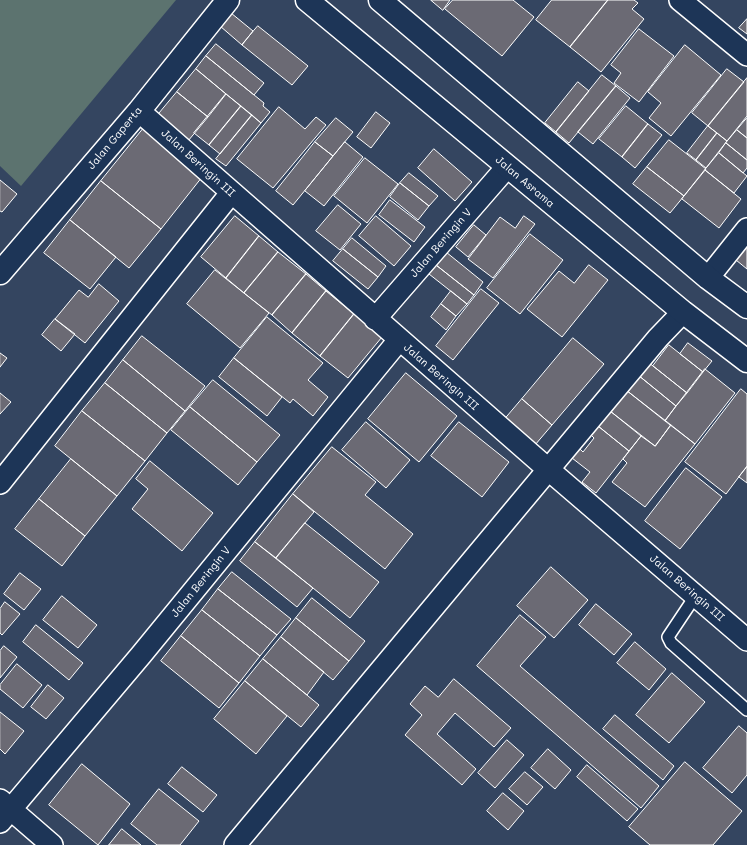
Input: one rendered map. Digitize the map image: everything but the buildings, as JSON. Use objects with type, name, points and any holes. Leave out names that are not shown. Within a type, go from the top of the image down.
[{"type":"main road","name":"Jalan Gaperta","points":[[0,273],[138,110],[228,0]]},
{"type":"main road","name":"Jalan Asrama","points":[[307,0],[683,312],[747,360]]},
{"type":"main road","points":[[380,0],[708,278],[747,307]]},
{"type":"street","points":[[680,0],[747,55]]},
{"type":"street","name":"Jalan Beringin III","points":[[138,110],[399,340],[747,640]]},
{"type":"street","name":"Jalan Beringin V","points":[[375,319],[507,167]]},
{"type":"street","points":[[0,483],[231,193]]},
{"type":"street","points":[[708,278],[747,229]]},
{"type":"street","points":[[235,845],[658,338],[683,312]]},
{"type":"street","name":"Jalan Beringin V","points":[[4,810],[146,649],[399,340]]},
{"type":"street","points":[[4,810],[52,845]]},
{"type":"lane","points":[[696,596],[668,637],[671,643],[747,710]]},
{"type":"green space","points":[[0,0],[176,0],[21,186],[0,166]]}]
